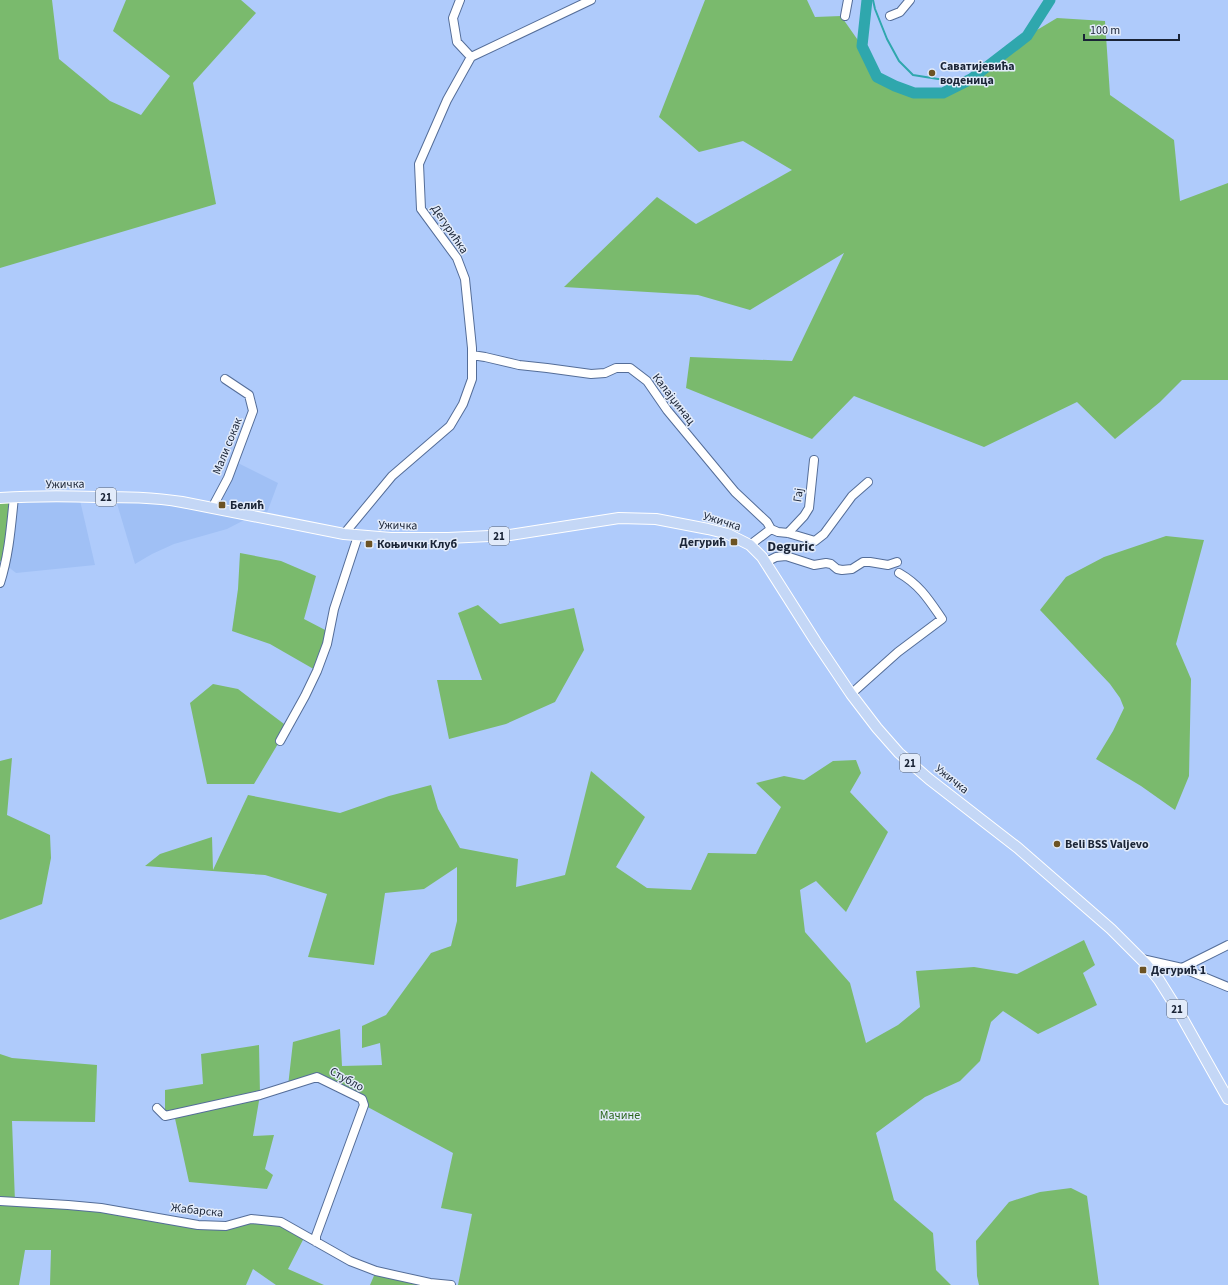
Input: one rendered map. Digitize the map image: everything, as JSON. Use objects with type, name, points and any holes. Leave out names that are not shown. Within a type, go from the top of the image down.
[{"type":"main road","name":"Ужичка","points":[[0,498],[144,497],[170,500],[358,536],[400,538],[497,536],[525,534],[611,519],[639,518],[666,520],[719,531],[734,537],[750,545],[766,562],[816,642],[851,694],[882,734],[910,763],[1018,848],[1111,929],[1142,959],[1154,974],[1175,1006],[1228,1099]]},
{"type":"street","points":[[460,0],[453,18],[457,42],[471,57],[592,0]]},
{"type":"street","points":[[845,16],[848,0]]},
{"type":"street","points":[[890,16],[900,12],[910,0]]},
{"type":"street","name":"Дегурићка","points":[[344,534],[392,476],[450,426],[463,404],[472,379],[472,355],[465,279],[457,258],[421,209],[419,164],[447,100],[471,57]]},
{"type":"street","name":"Калајџинац","points":[[472,355],[519,365],[591,374],[605,373],[616,368],[630,368],[647,380],[672,416],[735,492],[768,522],[771,529]]},
{"type":"street","name":"Мали сокак","points":[[212,508],[228,478],[253,411],[249,395],[225,379]]},
{"type":"street","name":"Гај","points":[[788,533],[804,516],[809,508],[814,460]]},
{"type":"street","points":[[750,545],[771,529],[816,541],[824,534],[852,496],[868,482]]},
{"type":"street","points":[[0,583],[6,565],[11,533],[14,497]]},
{"type":"street","points":[[280,740],[305,696],[317,671],[327,644],[334,609],[358,536]]},
{"type":"street","points":[[766,562],[776,557],[786,556],[814,565],[826,563],[831,564],[837,569],[842,570],[852,569],[863,562],[888,565],[897,562]]},
{"type":"street","points":[[851,694],[898,652],[942,620],[921,589],[899,573]]},
{"type":"street","points":[[1182,968],[1228,945]]},
{"type":"street","points":[[1142,959],[1182,968],[1228,987]]},
{"type":"street","name":"Стубло","points":[[157,1108],[165,1116],[260,1095],[317,1076],[362,1099],[364,1105],[319,1228],[316,1242]]},
{"type":"street","name":"Жабарска","points":[[0,1201],[101,1208],[198,1225],[226,1226],[251,1219],[281,1222],[350,1261],[376,1271],[430,1283],[451,1285]]},
{"type":"shaded area","points":[[234,461],[278,483],[265,518],[252,516],[227,529],[174,544],[135,564],[115,497],[212,508]]},
{"type":"shaded area","points":[[79,496],[95,565],[16,573],[6,565],[14,497]]},
{"type":"green space","points":[[0,0],[52,0],[59,59],[110,101],[141,115],[170,76],[113,31],[126,0],[241,0],[256,13],[193,83],[216,204],[0,268]]},
{"type":"green space","points":[[705,0],[807,0],[815,17],[841,16],[862,46],[877,77],[914,93],[943,93],[971,79],[1027,36],[1057,18],[1105,21],[1110,95],[1174,140],[1180,201],[1228,183],[1228,380],[1182,380],[1160,402],[1115,439],[1077,402],[984,447],[854,396],[812,439],[686,388],[690,357],[792,361],[844,253],[750,310],[698,295],[564,287],[657,197],[696,224],[792,170],[743,141],[699,152],[659,117]]},
{"type":"green space","points":[[14,497],[6,565],[0,561],[0,498]]},
{"type":"green space","points":[[1166,536],[1204,540],[1176,644],[1191,679],[1189,776],[1175,810],[1141,786],[1096,759],[1113,731],[1124,708],[1120,698],[1110,684],[1040,610],[1066,577],[1104,557]]},
{"type":"green space","points":[[240,553],[281,561],[316,576],[304,619],[329,632],[317,671],[270,644],[232,631],[238,589]]},
{"type":"green space","points":[[478,605],[500,624],[574,608],[584,650],[555,702],[506,724],[449,739],[437,680],[482,680],[458,613]]},
{"type":"green space","points":[[213,684],[238,689],[288,727],[254,784],[207,784],[190,703]]},
{"type":"green space","points":[[12,758],[7,815],[50,835],[51,858],[42,904],[0,920],[0,761]]},
{"type":"green space","name":"Мачине","points":[[856,760],[861,773],[850,792],[888,832],[846,912],[816,881],[800,890],[805,932],[850,983],[866,1043],[898,1025],[920,1007],[916,971],[974,967],[1017,974],[1084,940],[1095,965],[1083,973],[1097,1005],[1038,1034],[1003,1011],[991,1022],[980,1061],[960,1081],[925,1097],[876,1133],[894,1200],[933,1233],[936,1270],[951,1285],[458,1285],[472,1214],[441,1208],[453,1153],[364,1105],[317,1077],[288,1086],[293,1042],[340,1029],[342,1066],[382,1065],[380,1043],[362,1048],[362,1026],[386,1015],[431,953],[451,946],[457,921],[457,867],[424,889],[385,893],[374,965],[308,957],[327,894],[265,875],[145,866],[160,854],[212,837],[213,870],[248,795],[340,813],[389,796],[431,785],[438,809],[460,848],[518,859],[516,887],[565,875],[591,771],[645,817],[616,867],[647,888],[691,890],[708,853],[756,854],[781,807],[756,783],[784,776],[804,780],[833,761]]},
{"type":"green space","points":[[259,1045],[260,1095],[253,1136],[274,1135],[265,1169],[273,1175],[267,1189],[189,1182],[174,1114],[165,1116],[165,1090],[203,1084],[201,1054]]},
{"type":"green space","points":[[0,1054],[12,1058],[97,1065],[95,1122],[12,1121],[15,1202],[226,1226],[251,1219],[281,1222],[305,1236],[288,1269],[324,1285],[276,1285],[253,1269],[246,1285],[50,1285],[51,1250],[25,1250],[19,1285],[0,1285]]},
{"type":"green space","points":[[1071,1188],[1087,1196],[1099,1285],[979,1285],[977,1276],[976,1241],[1009,1202],[1040,1192]]},
{"type":"green space","points":[[376,1271],[451,1285],[370,1285]]},
{"type":"waterway","points":[[867,0],[862,46],[877,77],[914,93],[943,93],[971,79],[1027,36],[1050,0]]},
{"type":"waterway","points":[[873,0],[887,39],[899,61],[913,75],[938,79],[971,79]]},
{"type":"place","name":"Саватијевића воденица","points":[[932,73]]},
{"type":"place","name":"Белић","points":[[222,505]]},
{"type":"place","name":"Дегурић","points":[[734,542]]},
{"type":"place","name":"Коњички Клуб","points":[[369,544]]},
{"type":"place","name":"Beli BSS Valjevo","points":[[1057,844]]},
{"type":"place","name":"Дегурић 1","points":[[1143,970]]},
{"type":"district","name":"Deguric","points":[[791,546]]}]
